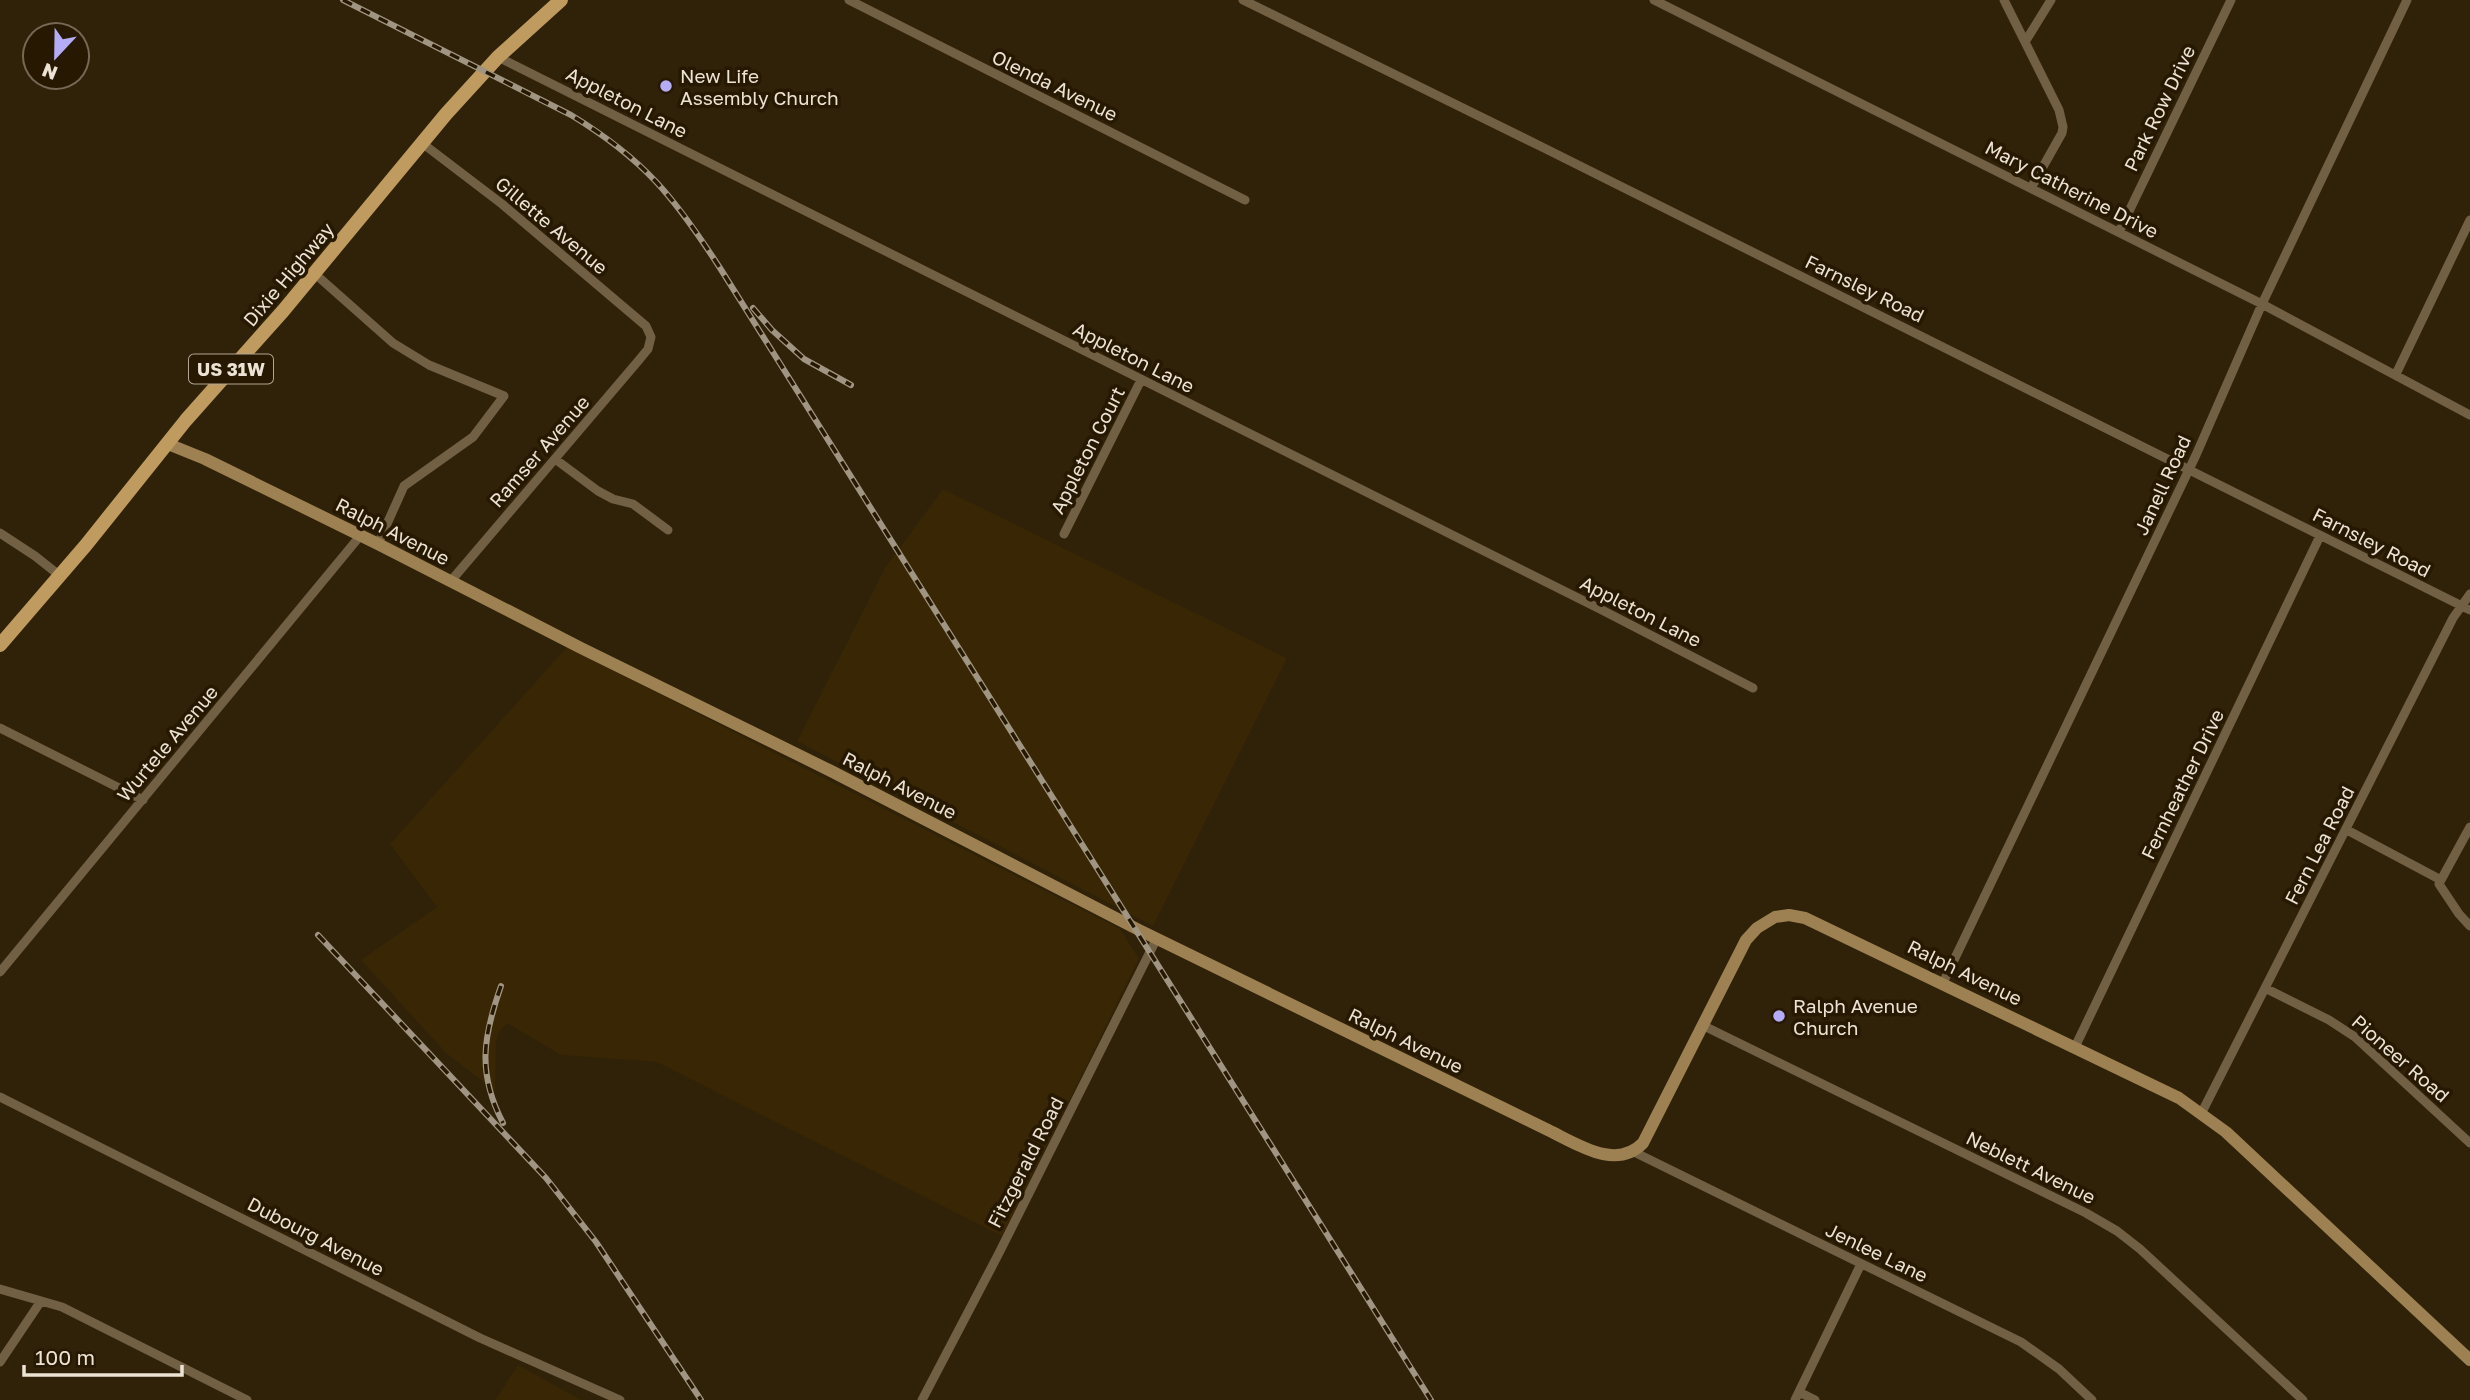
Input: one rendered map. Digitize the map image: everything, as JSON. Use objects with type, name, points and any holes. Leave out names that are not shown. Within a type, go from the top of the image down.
[{"type":"main road","name":"Dixie Highway","points":[[0,645],[186,420],[422,143],[498,57],[561,0]]},
{"type":"street","name":"Olenda Avenue","points":[[849,0],[1245,200]]},
{"type":"street","name":"Farnsley Road","points":[[1242,0],[1553,152],[2466,608]]},
{"type":"street","name":"Mary Catherine Drive","points":[[1654,0],[2262,304],[2470,415]]},
{"type":"street","points":[[2004,0],[2059,110],[2063,127],[2031,188]]},
{"type":"street","points":[[2025,42],[2051,0]]},
{"type":"street","name":"Park Row Drive","points":[[2119,232],[2231,0]]},
{"type":"street","name":"Janell Road","points":[[1942,983],[2189,469],[2262,304],[2407,0]]},
{"type":"street","name":"Appleton Lane","points":[[498,57],[1591,604],[1753,688]]},
{"type":"street","name":"Gillette Avenue","points":[[422,143],[502,204],[646,326],[651,341]]},
{"type":"street","points":[[2396,374],[2470,221]]},
{"type":"street","points":[[314,273],[393,343],[429,365],[504,396],[473,437],[404,486],[378,544]]},
{"type":"street","name":"Ramser Avenue","points":[[450,582],[639,360],[651,341]]},
{"type":"street","name":"Appleton Court","points":[[1064,534],[1141,380]]},
{"type":"street","name":"Ralph Avenue","points":[[168,444],[205,459],[378,544],[1157,938],[1608,1156],[1634,1152],[1648,1134],[1746,940],[1764,923],[1779,916],[1805,918],[2179,1098],[2236,1141],[2470,1360]]},
{"type":"street","points":[[555,459],[598,491],[612,499],[633,504],[668,530]]},
{"type":"street","points":[[0,533],[59,575]]},
{"type":"street","name":"Wurtele Avenue","points":[[0,972],[360,536]]},
{"type":"street","name":"Fernheather Drive","points":[[2075,1046],[2320,536]]},
{"type":"street","name":"Fern Lea Road","points":[[2202,1114],[2453,618],[2466,608],[2470,594]]},
{"type":"street","points":[[0,727],[143,800]]},
{"type":"street","points":[[2470,827],[2439,884],[2470,926]]},
{"type":"street","points":[[2347,830],[2441,880]]},
{"type":"street","name":"Fitzgerald Road","points":[[922,1400],[1157,938]]},
{"type":"street","name":"Pioneer Road","points":[[2265,988],[2329,1020],[2355,1037],[2470,1143]]},
{"type":"street","name":"Neblett Avenue","points":[[1702,1025],[2117,1231],[2140,1249],[2303,1400]]},
{"type":"street","name":"Dubourg Avenue","points":[[0,1097],[480,1338],[620,1400]]},
{"type":"street","name":"Jenlee Lane","points":[[1634,1152],[2021,1342],[2052,1364],[2092,1400]]},
{"type":"street","points":[[1815,1400],[1797,1396],[1861,1264]]},
{"type":"street","points":[[0,1289],[62,1307],[247,1400]]},
{"type":"street","points":[[0,1362],[41,1301]]},
{"type":"shaded area","points":[[943,489],[1287,658],[1153,926],[797,741],[885,568]]},
{"type":"shaded area","points":[[567,647],[1120,929],[1139,959],[1002,1236],[657,1062],[561,1055],[507,1023],[499,1032],[496,1041],[495,1091],[446,1053],[361,960],[437,907],[390,844]]},
{"type":"shaded area","points":[[518,1365],[581,1400],[495,1400]]},
{"type":"railway","points":[[343,0],[571,115],[639,164],[688,220],[1431,1400]]},
{"type":"railway","points":[[753,308],[772,330],[804,359],[851,385]]},
{"type":"railway","points":[[318,935],[546,1178],[596,1242],[701,1400]]},
{"type":"railway","points":[[501,986],[490,1022],[486,1071],[489,1088],[503,1123]]},
{"type":"place","name":"New Life Assembly Church","points":[[666,86]]},
{"type":"place","name":"Ralph Avenue Church","points":[[1779,1016]]}]
